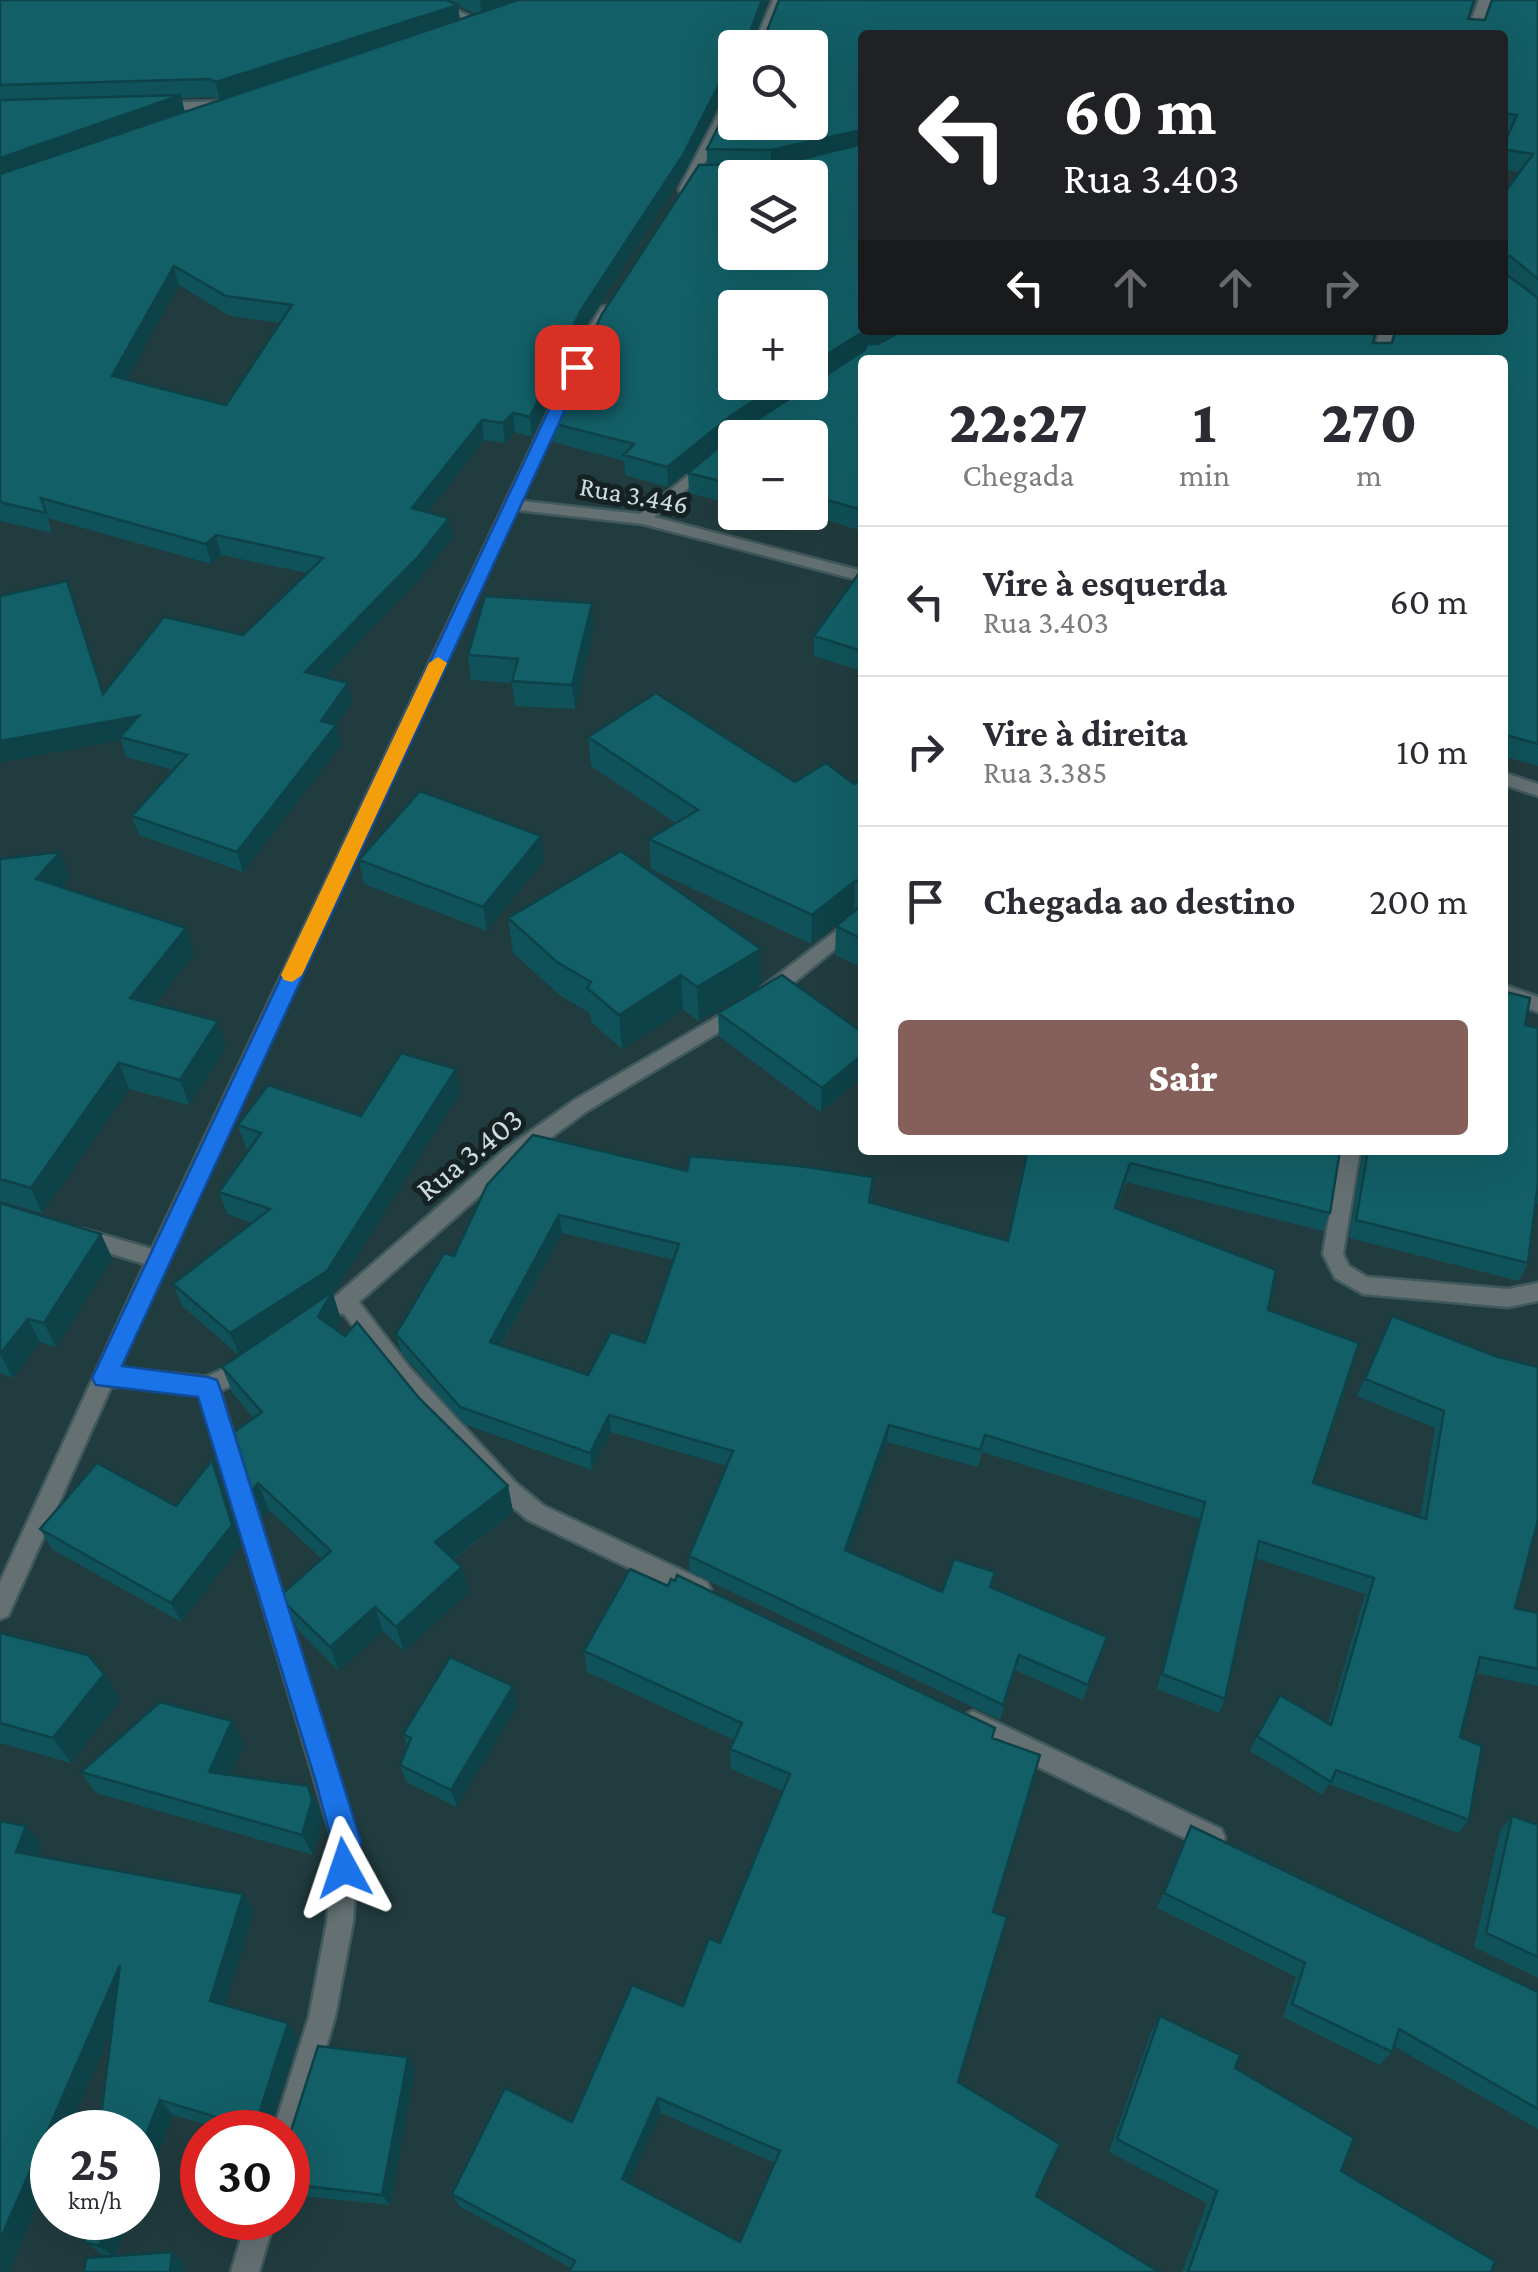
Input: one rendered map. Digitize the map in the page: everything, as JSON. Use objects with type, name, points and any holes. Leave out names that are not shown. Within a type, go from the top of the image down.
[{"type":"street","points":[[426,0],[478,23]]},
{"type":"street","points":[[766,30],[779,0]]},
{"type":"street","points":[[1474,30],[1485,0]]},
{"type":"street","points":[[461,28],[494,18]]},
{"type":"street","points":[[194,118],[249,99]]},
{"type":"street","points":[[135,108],[231,105]]},
{"type":"street","points":[[673,208],[700,176],[718,133]]},
{"type":"street","points":[[0,1608],[158,1260],[593,332],[613,301]]},
{"type":"street","points":[[643,520],[718,456]]},
{"type":"street","name":"Rua 3.446","points":[[512,505],[643,520],[858,575]]},
{"type":"street","points":[[1508,780],[1538,790]]},
{"type":"street","name":"Rua 3.403","points":[[318,1321],[346,1301],[510,1156],[580,1106],[769,993],[858,921]]},
{"type":"street","points":[[1508,993],[1538,1005]]},
{"type":"street","points":[[1349,1155],[1333,1254],[1342,1272],[1362,1285],[1508,1298],[1538,1292]]},
{"type":"street","points":[[70,1233],[158,1260]]},
{"type":"street","points":[[346,1301],[401,1374],[508,1490],[536,1513],[720,1600]]},
{"type":"street","points":[[105,1378],[136,1376],[208,1388],[275,1352]]},
{"type":"street","points":[[208,1388],[346,1842],[340,1922],[322,2016],[294,2110]]},
{"type":"street","points":[[950,1712],[1235,1849]]},
{"type":"street","points":[[246,2272],[255,2240]]},
{"type":"building","points":[[0,0],[447,0],[458,5],[216,82],[209,79],[0,85]]},
{"type":"building","points":[[518,0],[762,0],[751,30],[718,30],[718,87],[683,155],[581,310],[530,417],[513,413],[503,423],[482,420],[412,508],[449,518],[418,557],[305,672],[348,683],[321,721],[336,725],[237,852],[132,816],[187,755],[120,737],[139,716],[0,741],[0,596],[67,581],[103,694],[164,617],[243,635],[323,558],[216,535],[206,544],[41,498],[46,513],[0,502],[0,174]],"holes":[[[174,266],[226,296],[292,305],[226,405],[112,376]]]},
{"type":"building","points":[[779,0],[1474,0],[1468,19],[1485,20],[1492,0],[1538,0],[1538,279],[1508,256],[1508,188],[1533,154],[1508,150],[1508,135],[1517,115],[1508,114],[1508,30],[858,30],[858,131],[828,137],[828,30],[767,30]]},
{"type":"building","points":[[181,95],[0,158],[0,100]]},
{"type":"building","points":[[718,127],[718,140],[816,140],[771,150],[707,149]]},
{"type":"building","points":[[858,145],[858,335],[828,354],[828,290],[718,290],[718,400],[755,400],[726,420],[718,420],[718,426],[667,467],[624,455],[634,444],[551,423],[602,314],[699,165],[718,165],[718,270],[828,270],[828,160],[797,160]]},
{"type":"building","points":[[1508,276],[1538,298],[1538,744],[1508,736],[1508,355],[858,355],[858,509],[828,500],[828,420],[757,420],[788,400],[828,400],[828,374],[865,350],[867,344],[878,344],[895,335],[1375,335],[1373,343],[1392,343],[1394,335],[1508,335]]},
{"type":"building","points":[[718,448],[718,481],[688,473]]},
{"type":"building","points":[[858,575],[858,650],[814,636]]},
{"type":"building","points":[[485,596],[592,603],[572,685],[512,681],[518,659],[468,655]]},
{"type":"building","points":[[656,693],[795,782],[826,763],[854,784],[858,781],[858,881],[812,915],[649,839],[698,810],[588,737]]},
{"type":"building","points":[[420,791],[541,836],[483,907],[359,860]]},
{"type":"building","points":[[621,851],[761,949],[697,987],[681,975],[619,1015],[587,988],[591,982],[557,962],[508,918]]},
{"type":"building","points":[[60,852],[36,879],[186,928],[130,998],[218,1021],[180,1080],[119,1063],[31,1188],[0,1179],[0,859]]},
{"type":"building","points":[[858,908],[858,937],[836,926]]},
{"type":"building","points":[[782,975],[858,1029],[858,1058],[822,1088],[718,1013]]},
{"type":"building","points":[[1508,992],[1530,998],[1525,1025],[1538,1028],[1538,1184],[1528,1263],[1356,1220],[1367,1155],[1508,1155]]},
{"type":"building","points":[[401,1053],[456,1069],[327,1271],[230,1333],[173,1284],[270,1209],[219,1192],[261,1133],[238,1125],[268,1085],[361,1116]]},
{"type":"building","points":[[533,1135],[687,1171],[690,1156],[873,1177],[869,1202],[1008,1241],[1027,1155],[1339,1155],[1330,1213],[1130,1163],[1115,1208],[1276,1270],[1268,1310],[1359,1343],[1313,1483],[1426,1519],[1444,1411],[1365,1379],[1392,1316],[1495,1356],[1538,1367],[1538,1520],[1515,1608],[1538,1613],[1538,1669],[1480,1657],[1460,1737],[1482,1746],[1469,1820],[1336,1770],[1331,1782],[1257,1736],[1280,1695],[1331,1725],[1374,1578],[1259,1541],[1225,1699],[1162,1674],[1205,1502],[985,1435],[980,1450],[889,1425],[845,1550],[942,1592],[954,1559],[995,1572],[990,1587],[1107,1637],[1088,1685],[1019,1655],[1003,1705],[689,1556],[733,1451],[609,1415],[590,1453],[460,1407],[396,1334],[444,1253],[454,1256],[487,1185]],"holes":[[[559,1215],[679,1244],[645,1343],[611,1332],[588,1375],[490,1342]]]},
{"type":"building","points":[[0,1203],[101,1234],[44,1323],[28,1319],[0,1354]]},
{"type":"building","points":[[332,1292],[318,1317],[345,1336],[357,1322],[419,1398],[508,1486],[435,1542],[462,1567],[396,1627],[375,1607],[330,1647],[287,1605],[283,1593],[331,1551],[258,1483],[252,1491],[234,1432],[262,1412],[222,1367]]},
{"type":"building","points":[[212,1460],[232,1525],[171,1603],[40,1529],[97,1463],[176,1506]]},
{"type":"building","points":[[630,1569],[668,1586],[677,1575],[995,1728],[992,1738],[1040,1755],[993,1912],[1007,1917],[958,2082],[1060,2144],[1036,2196],[1159,2272],[569,2272],[575,2261],[452,2194],[505,2088],[572,2122],[632,1985],[683,2006],[709,1938],[720,1943],[790,1774],[730,1749],[742,1723],[584,1651]],"holes":[[[658,2098],[780,2151],[740,2242],[622,2179]]]},
{"type":"building","points":[[0,1633],[88,1655],[104,1674],[53,1738],[0,1723]]},
{"type":"building","points":[[450,1657],[513,1686],[451,1790],[400,1765],[411,1738],[403,1734]]},
{"type":"building","points":[[160,1702],[232,1721],[209,1772],[308,1786],[312,1800],[302,1835],[81,1772]]},
{"type":"building","points":[[1512,1816],[1538,1825],[1538,1957],[1486,1933]]},
{"type":"building","points":[[0,1821],[26,1826],[16,1852],[243,1894],[210,2001],[288,2023],[260,2110],[193,2110],[160,2100],[156,2110],[102,2110],[120,1965],[57,2110],[30,2110],[30,2171],[0,2240]]},
{"type":"building","points":[[1191,1826],[1538,1992],[1538,2109],[1399,2029],[1392,2052],[1292,2004],[1305,1963],[1164,1893]]},
{"type":"building","points":[[1160,2016],[1240,2055],[1235,2068],[1354,2138],[1341,2171],[1495,2261],[1491,2272],[1188,2272],[1217,2191],[1117,2139]]},
{"type":"building","points":[[318,2046],[408,2057],[382,2195],[310,2187],[310,2110],[298,2110]]},
{"type":"building","points":[[85,2240],[102,2240],[99,2246]]},
{"type":"building","points":[[172,2252],[170,2272],[84,2272],[86,2258]]},
{"type":"slow traffic","points":[[292,975],[438,663]]},
{"type":"route","points":[[344,1868],[346,1842],[330,1782],[208,1388],[136,1376],[105,1378],[577,367]]}]
